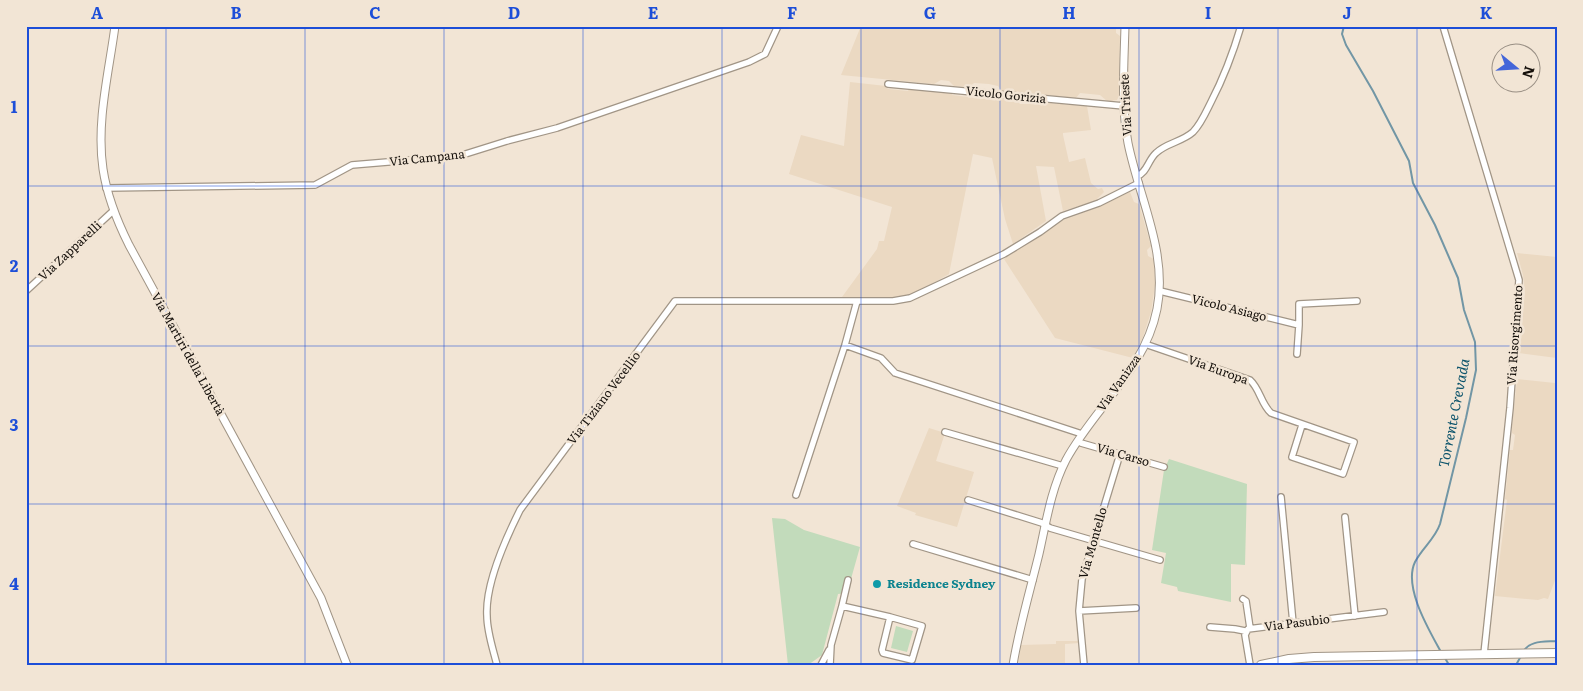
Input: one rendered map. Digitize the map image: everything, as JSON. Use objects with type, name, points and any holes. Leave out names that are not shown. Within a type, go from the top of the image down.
[{"type":"main road","points":[[1262,665],[1288,659],[1314,657],[1557,653]]},
{"type":"street","name":"Via Martiri della Libertà","points":[[115,26],[102,124],[101,154],[106,188],[113,211],[129,245],[316,590],[347,665]]},
{"type":"street","name":"Via Campana","points":[[106,188],[315,184],[352,165],[459,156],[557,128],[749,62],[765,54],[778,26]]},
{"type":"street","name":"Via Trieste","points":[[1125,26],[1124,106],[1128,143],[1138,180]]},
{"type":"street","name":"Via Tiziano Vecellio","points":[[497,665],[487,616],[488,600],[509,532],[520,510],[675,301],[892,301],[910,298],[1004,254],[1062,216],[1099,203],[1138,180],[1155,153],[1170,143],[1186,137],[1199,124],[1224,77],[1241,26]]},
{"type":"street","name":"Via Risorgimento","points":[[1443,26],[1519,280],[1510,408],[1484,654]]},
{"type":"street","name":"Vicolo Gorizia","points":[[888,84],[1124,106]]},
{"type":"street","name":"Via Vanizza","points":[[1013,665],[1057,482],[1063,466],[1082,434],[1132,368],[1145,344],[1154,320],[1160,291],[1158,255],[1138,180]]},
{"type":"street","name":"Via Zapparelli","points":[[26,291],[113,211]]},
{"type":"street","name":"Vicolo Asiago","points":[[1160,291],[1299,325]]},
{"type":"street","points":[[796,495],[845,345],[857,301]]},
{"type":"street","points":[[1298,354],[1300,304],[1357,301]]},
{"type":"street","name":"Via Europa","points":[[1145,344],[1250,380],[1256,386],[1264,404],[1272,413],[1354,442],[1343,474],[1292,457],[1302,425]]},
{"type":"street","points":[[845,345],[881,358],[895,373],[1082,434]]},
{"type":"street","points":[[946,432],[1063,466]]},
{"type":"street","name":"Via Carso","points":[[1082,443],[1164,467]]},
{"type":"street","name":"Via Montello","points":[[1084,665],[1079,611],[1082,579],[1120,454]]},
{"type":"street","points":[[1281,497],[1293,623]]},
{"type":"street","points":[[968,500],[1042,523],[1050,528],[1160,560]]},
{"type":"street","points":[[1345,517],[1355,616]]},
{"type":"street","points":[[913,544],[1033,580]]},
{"type":"street","points":[[830,665],[831,646],[848,580]]},
{"type":"street","points":[[1243,599],[1246,601],[1250,665]]},
{"type":"street","points":[[842,606],[890,617],[922,626],[912,660],[883,653],[882,650],[890,617]]},
{"type":"street","points":[[1079,611],[1136,608]]},
{"type":"street","name":"Via Pasubio","points":[[1210,627],[1248,630],[1384,612]]},
{"type":"street","points":[[821,665],[831,646]]},
{"type":"shaded area","points":[[861,26],[1116,26],[1116,33],[1120,36],[1119,96],[1117,100],[1107,101],[1100,95],[1080,93],[1076,98],[1002,91],[998,86],[989,84],[974,83],[970,87],[954,86],[949,81],[941,80],[934,84],[841,75]]},
{"type":"shaded area","points":[[850,82],[886,86],[888,89],[908,91],[909,88],[953,92],[952,95],[984,99],[985,96],[1016,99],[1020,104],[1039,104],[1038,102],[1087,106],[1091,130],[1063,133],[1063,135],[1069,162],[1085,158],[1091,183],[1098,189],[1102,188],[1104,192],[1095,201],[1063,211],[1054,167],[1036,166],[1046,221],[1013,244],[1005,219],[992,158],[973,154],[949,274],[917,292],[902,297],[842,297],[877,249],[879,241],[884,241],[892,207],[789,174],[801,135],[844,146]]},
{"type":"shaded area","points":[[1130,192],[1134,202],[1139,204],[1151,246],[1147,250],[1148,256],[1154,259],[1155,285],[1151,312],[1143,337],[1133,358],[1055,338],[1004,259],[1058,222],[1096,208]]},
{"type":"shaded area","points":[[1517,253],[1557,257],[1557,358],[1519,353],[1525,292]]},
{"type":"shaded area","points":[[1557,365],[1557,575],[1548,599],[1538,600],[1495,596],[1507,500],[1505,499],[1510,450],[1513,450],[1515,435],[1512,433],[1512,428],[1517,379],[1555,383]]},
{"type":"shaded area","points":[[929,428],[945,433],[936,461],[974,472],[957,527],[915,515],[916,513],[897,506]]},
{"type":"shaded area","points":[[1056,641],[1080,641],[1080,643],[1065,644],[1065,665],[1018,665],[1021,645],[1056,644]]},
{"type":"green space","points":[[1169,459],[1247,484],[1245,565],[1231,564],[1231,602],[1178,591],[1177,587],[1161,583],[1166,553],[1152,550],[1164,470]]},
{"type":"green space","points":[[772,518],[785,519],[804,530],[860,547],[847,593],[838,594],[822,655],[808,665],[788,665]]},
{"type":"green space","points":[[896,626],[913,631],[907,652],[891,648]]},
{"type":"waterway","name":"Torrente Crevada","points":[[1344,26],[1342,34],[1346,45],[1373,91],[1409,161],[1413,183],[1435,225],[1458,278],[1464,310],[1475,342],[1476,370],[1440,524],[1415,562],[1412,572],[1412,584],[1419,608],[1441,652]]},
{"type":"waterway","points":[[1523,652],[1529,645],[1557,641]]},
{"type":"waterway","points":[[1516,665],[1521,656]]},
{"type":"waterway","name":"Torrente Crevada","points":[[1445,658],[1449,665]]},
{"type":"place","name":"Residence Sydney","points":[[877,584]]}]
